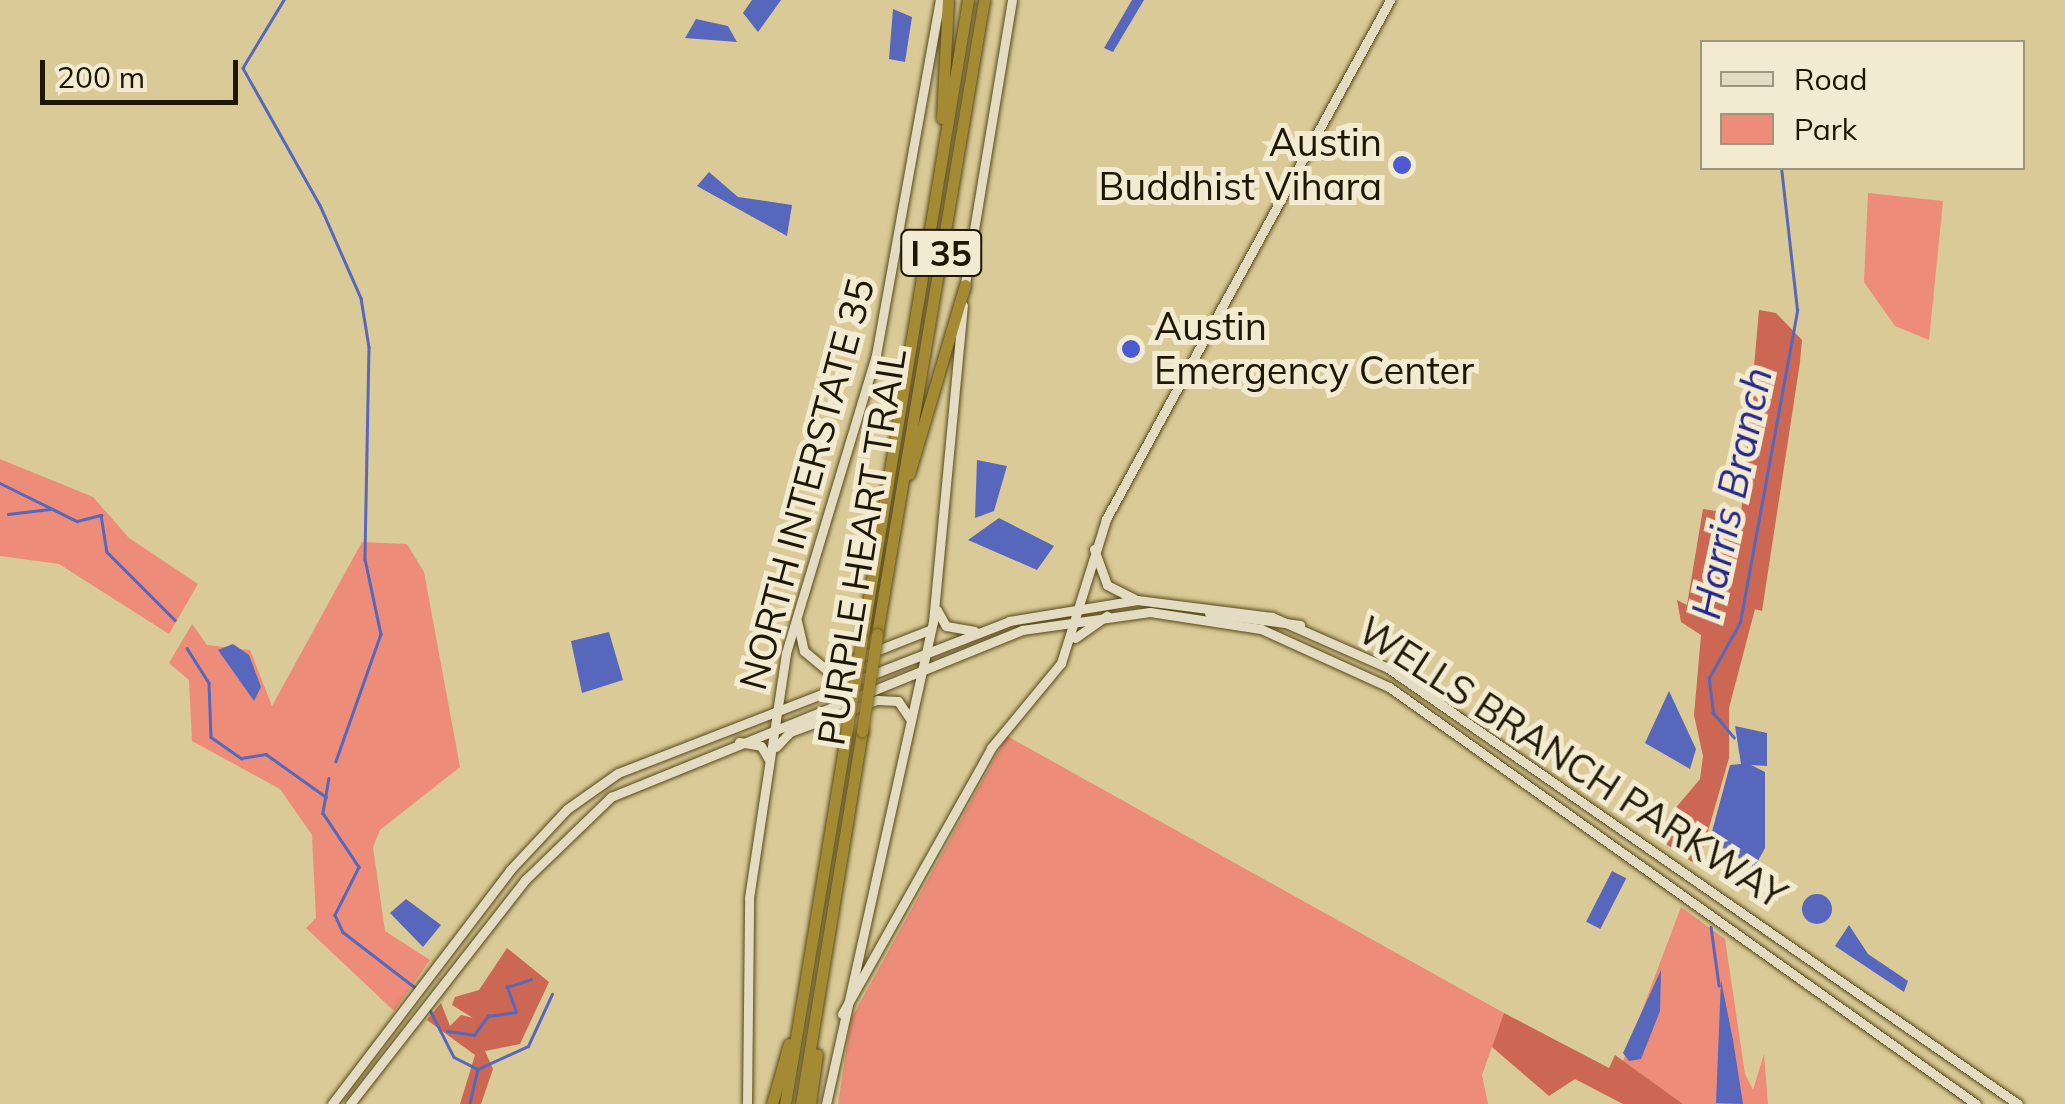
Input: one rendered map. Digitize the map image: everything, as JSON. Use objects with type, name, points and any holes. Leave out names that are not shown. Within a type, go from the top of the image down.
[{"type":"highway","points":[[941,147],[948,0]]},
{"type":"highway","name":"PURPLE HEART TRAIL","points":[[785,1104],[968,0]]},
{"type":"highway","name":"PURPLE HEART TRAIL","points":[[800,1104],[984,0]]},
{"type":"highway","points":[[898,507],[965,285]]},
{"type":"highway","points":[[810,1104],[823,984]]},
{"type":"highway","points":[[772,1104],[803,997]]},
{"type":"main road","name":"NORTH INTERSTATE 35","points":[[747,1104],[748,924],[778,705],[797,618],[876,356],[940,0]]},
{"type":"main road","points":[[826,1104],[842,1014],[912,728],[936,606],[965,285],[1012,0]]},
{"type":"main road","points":[[1068,648],[1094,545],[1390,0]]},
{"type":"main road","points":[[1094,545],[1107,586],[1137,600]]},
{"type":"main road","name":"WELLS BRANCH PARKWAY","points":[[431,988],[520,859],[618,773],[778,705],[983,632],[1079,604],[1137,600],[1224,606],[1300,625],[1388,668],[2018,1104]]},
{"type":"main road","points":[[936,606],[946,626],[983,632]]},
{"type":"main road","points":[[842,1014],[984,759],[1068,648],[1114,613]]},
{"type":"main road","name":"WELLS BRANCH PARKWAY","points":[[350,1104],[431,988],[524,880],[611,798],[778,723],[924,669],[1077,617],[1114,613],[1200,616],[1294,640],[1405,697],[1976,1104]]},
{"type":"main road","points":[[1200,616],[1300,625]]},
{"type":"main road","points":[[797,618],[804,651],[827,670],[921,640],[933,622]]},
{"type":"main road","points":[[1294,640],[1302,632],[1388,668]]},
{"type":"main road","points":[[772,752],[790,732],[889,698],[908,710],[912,728]]},
{"type":"main road","points":[[736,742],[760,746],[770,764]]},
{"type":"main road","points":[[611,798],[618,773]]},
{"type":"main road","name":"WELLS BRANCH PARKWAY","points":[[335,1104],[360,1066],[411,1013]]},
{"type":"main road","points":[[1909,1056],[1923,1038]]},
{"type":"green space","points":[[1868,193],[1943,201],[1929,340],[1895,326],[1864,282]]},
{"type":"green space","points":[[0,459],[93,497],[129,538],[198,584],[169,634],[59,564],[0,556]]},
{"type":"green space","points":[[362,542],[407,544],[424,572],[460,767],[380,830],[373,847],[385,931],[430,960],[394,1011],[306,928],[316,918],[312,835],[280,789],[192,741],[189,680],[169,663],[192,624],[207,645],[250,650],[272,706]]},
{"type":"green space","points":[[1007,736],[1504,1013],[1482,1075],[1488,1104],[838,1104],[851,1019]]},
{"type":"green space","points":[[1681,907],[1725,939],[1745,1074],[1753,1090],[1764,1054],[1768,1104],[1683,1104],[1623,1061]]},
{"type":"shaded area","points":[[1759,310],[1776,313],[1802,340],[1800,362],[1762,611],[1755,609],[1729,708],[1729,758],[1698,866],[1653,835],[1700,779],[1703,756],[1694,715],[1701,635],[1681,622],[1677,600],[1687,605],[1703,509],[1741,515]]},
{"type":"shaded area","points":[[507,948],[549,982],[520,1044],[485,1051],[493,1069],[481,1104],[460,1104],[475,1055],[427,1020],[441,1003],[450,1026],[461,1015],[473,1018],[452,1005],[455,997],[479,990]]},
{"type":"shaded area","points":[[1504,1013],[1609,1068],[1615,1055],[1683,1104],[1623,1104],[1575,1079],[1549,1096],[1492,1047]]},
{"type":"water","points":[[752,0],[781,0],[758,32],[743,13]]},
{"type":"water","points":[[1132,0],[1144,0],[1113,52],[1104,48]]},
{"type":"water","points":[[893,9],[912,17],[905,62],[889,59]]},
{"type":"water","points":[[696,19],[728,26],[737,42],[685,38]]},
{"type":"water","points":[[709,172],[738,197],[792,205],[787,236],[697,186]]},
{"type":"water","points":[[977,460],[1007,466],[994,511],[975,518]]},
{"type":"water","points":[[999,518],[1054,546],[1037,570],[968,540]]},
{"type":"water","points":[[609,632],[623,680],[582,693],[571,641]]},
{"type":"water","points":[[233,644],[249,655],[261,687],[254,701],[218,650]]},
{"type":"water","points":[[1669,691],[1696,749],[1690,769],[1645,743]]},
{"type":"water","points":[[1735,726],[1767,733],[1767,766],[1751,765],[1765,772],[1765,848],[1754,868],[1710,839],[1730,765],[1741,764]]},
{"type":"water","points":[[1612,871],[1626,878],[1600,929],[1586,922]]},
{"type":"water","points":[[1817,894],[1828,898],[1832,909],[1828,920],[1817,924],[1806,920],[1802,909],[1806,898]]},
{"type":"water","points":[[406,899],[441,925],[423,947],[390,913]]},
{"type":"water","points":[[1849,925],[1868,954],[1908,981],[1904,992],[1835,946]]},
{"type":"water","points":[[1661,970],[1660,1011],[1641,1059],[1629,1061],[1623,1053]]},
{"type":"water","points":[[1721,980],[1733,1040],[1743,1104],[1716,1103]]},
{"type":"waterway","points":[[284,0],[243,68],[320,205],[361,298],[369,347],[365,559],[381,634],[336,761]]},
{"type":"waterway","name":"Harris Branch","points":[[1734,738],[1713,713],[1709,678],[1740,622],[1797,310],[1781,170]]},
{"type":"waterway","points":[[0,483],[77,521],[101,515],[107,552],[175,620]]},
{"type":"waterway","points":[[8,514],[50,509]]},
{"type":"waterway","points":[[187,648],[209,683],[211,737],[241,758],[266,754],[326,797]]},
{"type":"waterway","points":[[329,778],[323,813],[359,867],[335,915],[343,932],[417,989]]},
{"type":"waterway","name":"Harris Branch","points":[[1705,863],[1721,847]]},
{"type":"waterway","name":"Harris Branch","points":[[1711,927],[1719,985]]},
{"type":"waterway","points":[[447,1031],[474,1035],[488,1016],[516,1012],[507,987],[531,979]]},
{"type":"waterway","points":[[478,1069],[528,1046],[552,994]]},
{"type":"waterway","points":[[429,1008],[454,1057],[478,1069],[470,1104]]},
{"type":"place","name":"Austin Buddhist Vihara","points":[[1402,165]]},
{"type":"place","name":"Austin Emergency Center","points":[[1131,349]]}]
